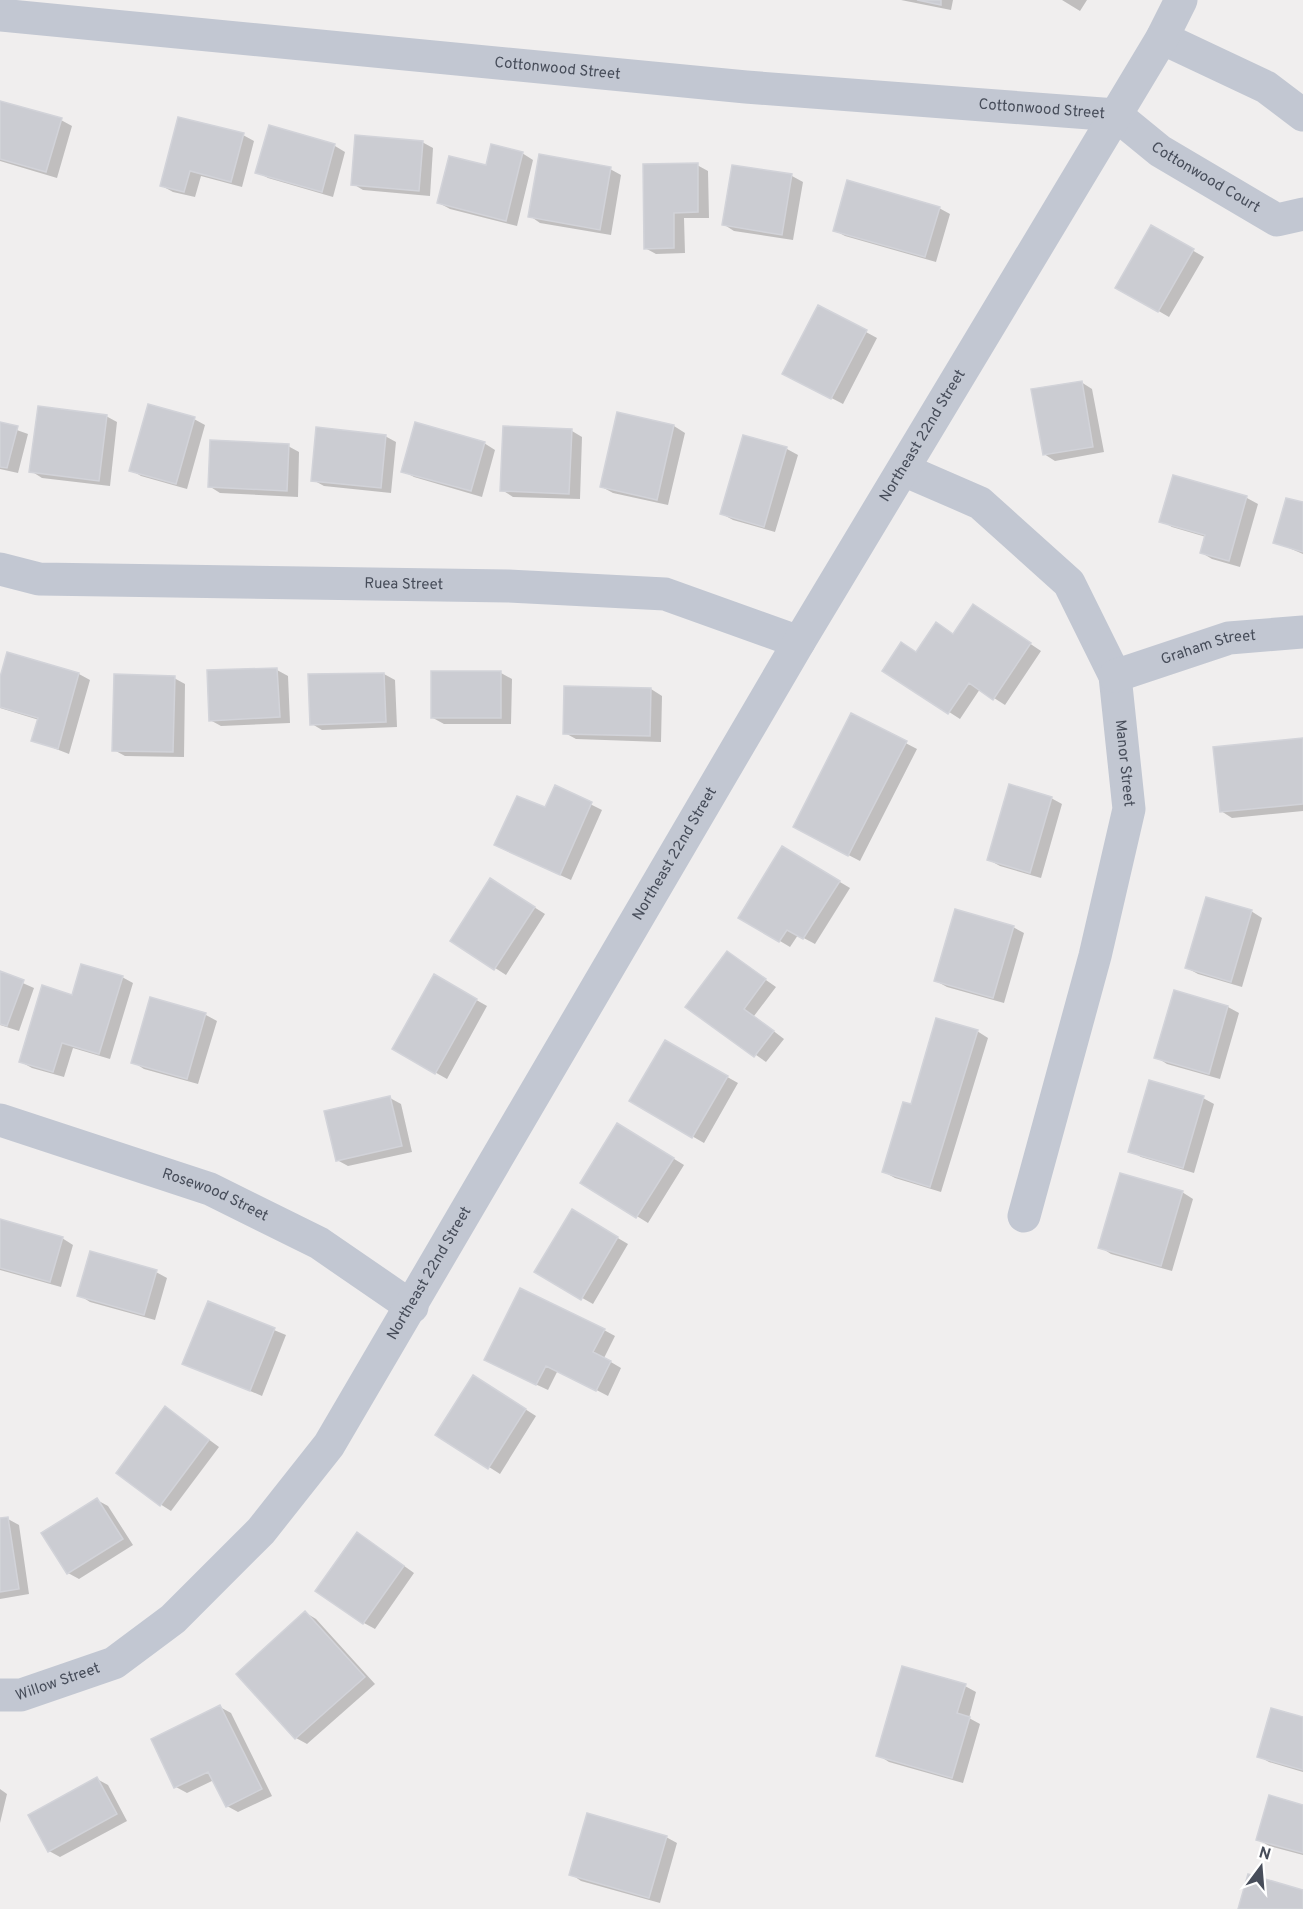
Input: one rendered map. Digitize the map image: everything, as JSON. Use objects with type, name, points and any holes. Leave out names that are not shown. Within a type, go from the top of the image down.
[{"type":"street","name":"Northeast 22nd Street","points":[[114,1664],[173,1619],[261,1532],[329,1445],[412,1307],[799,642],[1162,38],[1180,0]]},
{"type":"street","name":"Cottonwood Street","points":[[0,15],[746,87],[1116,115]]},
{"type":"street","points":[[1162,38],[1266,87],[1303,115]]},
{"type":"street","name":"Cottonwood Court","points":[[1116,115],[1160,151],[1277,220],[1303,214]]},
{"type":"street","name":"Manor Street","points":[[904,470],[980,503],[1069,583],[1114,676],[1129,809],[1095,956],[1024,1216]]},
{"type":"street","name":"Ruea Street","points":[[0,569],[39,579],[508,586],[665,594],[799,642]]},
{"type":"street","name":"Graham Street","points":[[1114,676],[1229,638],[1303,632]]},
{"type":"street","name":"Rosewood Street","points":[[0,1120],[210,1189],[318,1244],[412,1307]]},
{"type":"street","name":"Willow Street","points":[[0,1695],[21,1695],[114,1664]]},
{"type":"building","points":[[917,0],[941,0],[941,5]]},
{"type":"building","points":[[0,101],[62,118],[46,172],[0,159]]},
{"type":"building","points":[[178,117],[244,133],[231,182],[190,171],[184,192],[160,186]]},
{"type":"building","points":[[269,125],[335,144],[322,192],[255,173]]},
{"type":"building","points":[[355,135],[423,141],[419,191],[351,185]]},
{"type":"building","points":[[491,144],[523,152],[506,221],[437,203],[449,156],[486,165]]},
{"type":"building","points":[[539,154],[611,167],[600,230],[528,217]]},
{"type":"building","points":[[698,163],[698,212],[674,213],[674,248],[644,249],[643,164]]},
{"type":"building","points":[[732,165],[792,174],[782,235],[722,225]]},
{"type":"building","points":[[847,180],[940,207],[925,257],[833,231]]},
{"type":"building","points":[[1151,225],[1194,249],[1158,312],[1115,288]]},
{"type":"building","points":[[818,305],[867,330],[831,399],[782,374]]},
{"type":"building","points":[[1082,381],[1093,447],[1043,455],[1031,389]]},
{"type":"building","points":[[148,404],[195,417],[176,484],[129,471]]},
{"type":"building","points":[[38,406],[107,415],[99,481],[29,472]]},
{"type":"building","points":[[617,412],[674,425],[657,500],[600,487]]},
{"type":"building","points":[[0,422],[18,426],[7,468],[0,467]]},
{"type":"building","points":[[415,422],[485,442],[471,491],[401,472]]},
{"type":"building","points":[[503,426],[572,429],[569,494],[500,491]]},
{"type":"building","points":[[316,427],[386,435],[381,488],[311,481]]},
{"type":"building","points":[[743,435],[787,447],[764,527],[720,514]]},
{"type":"building","points":[[210,440],[289,444],[287,491],[208,487]]},
{"type":"building","points":[[1173,475],[1247,496],[1229,561],[1200,553],[1205,535],[1159,522]]},
{"type":"building","points":[[1286,498],[1303,502],[1303,552],[1273,543]]},
{"type":"building","points":[[973,604],[1031,643],[993,700],[969,683],[948,714],[882,671],[901,642],[916,652],[936,622],[953,634]]},
{"type":"building","points":[[7,652],[79,673],[58,749],[31,741],[38,718],[0,707],[0,677]]},
{"type":"building","points":[[277,668],[280,717],[209,721],[207,670]]},
{"type":"building","points":[[431,671],[501,671],[501,718],[431,718]]},
{"type":"building","points":[[384,673],[386,722],[310,725],[308,674]]},
{"type":"building","points":[[114,674],[175,676],[173,752],[112,751]]},
{"type":"building","points":[[564,686],[651,688],[650,736],[563,734]]},
{"type":"building","points":[[851,713],[907,741],[848,856],[793,827]]},
{"type":"building","points":[[1303,738],[1303,804],[1220,812],[1213,747]]},
{"type":"building","points":[[1009,784],[1052,797],[1030,873],[987,860]]},
{"type":"building","points":[[555,785],[592,802],[560,875],[494,845],[517,796],[545,807]]},
{"type":"building","points":[[782,846],[840,881],[803,939],[787,930],[779,942],[738,918]]},
{"type":"building","points":[[490,878],[535,907],[494,970],[450,941]]},
{"type":"building","points":[[1206,897],[1252,910],[1231,982],[1185,968]]},
{"type":"building","points":[[955,909],[1014,926],[993,998],[934,981]]},
{"type":"building","points":[[727,951],[766,979],[744,1009],[774,1031],[754,1057],[685,1007]]},
{"type":"building","points":[[81,964],[123,976],[99,1054],[62,1043],[53,1072],[19,1062],[42,985],[72,995]]},
{"type":"building","points":[[0,971],[24,980],[7,1026],[0,1024]]},
{"type":"building","points":[[434,974],[477,999],[435,1074],[392,1049]]},
{"type":"building","points":[[1174,990],[1228,1006],[1209,1074],[1154,1058]]},
{"type":"building","points":[[150,997],[206,1013],[187,1079],[131,1063]]},
{"type":"building","points":[[936,1018],[978,1030],[930,1187],[882,1172],[903,1102],[911,1104]]},
{"type":"building","points":[[665,1040],[728,1076],[692,1138],[629,1101]]},
{"type":"building","points":[[1149,1080],[1204,1096],[1183,1168],[1128,1152]]},
{"type":"building","points":[[390,1096],[402,1146],[336,1161],[324,1111]]},
{"type":"building","points":[[617,1123],[674,1158],[636,1218],[580,1183]]},
{"type":"building","points":[[1120,1173],[1183,1191],[1161,1266],[1098,1248]]},
{"type":"building","points":[[572,1209],[618,1237],[581,1300],[534,1272]]},
{"type":"building","points":[[0,1219],[63,1237],[50,1282],[0,1268]]},
{"type":"building","points":[[90,1251],[157,1270],[144,1315],[77,1296]]},
{"type":"building","points":[[520,1288],[605,1329],[593,1352],[611,1361],[596,1391],[546,1366],[536,1385],[484,1360]]},
{"type":"building","points":[[208,1301],[275,1328],[250,1391],[182,1364]]},
{"type":"building","points":[[473,1375],[526,1409],[488,1469],[435,1435]]},
{"type":"building","points":[[165,1406],[209,1440],[160,1506],[116,1473]]},
{"type":"building","points":[[97,1498],[123,1539],[67,1574],[41,1533]]},
{"type":"building","points":[[8,1517],[19,1589],[0,1592],[0,1518]]},
{"type":"building","points":[[357,1532],[404,1566],[363,1624],[315,1591]]},
{"type":"building","points":[[305,1611],[365,1677],[295,1739],[236,1674]]},
{"type":"building","points":[[902,1666],[966,1684],[957,1713],[970,1717],[952,1778],[876,1756]]},
{"type":"building","points":[[220,1705],[262,1789],[226,1807],[208,1772],[174,1788],[151,1739]]},
{"type":"building","points":[[1271,1708],[1303,1717],[1303,1770],[1257,1757]]},
{"type":"building","points":[[97,1777],[117,1814],[48,1852],[28,1815]]},
{"type":"building","points":[[1269,1795],[1303,1805],[1303,1853],[1256,1840]]},
{"type":"building","points":[[587,1813],[667,1836],[649,1898],[569,1875]]},
{"type":"building","points":[[1248,1874],[1303,1890],[1303,1909],[1238,1909]]}]
